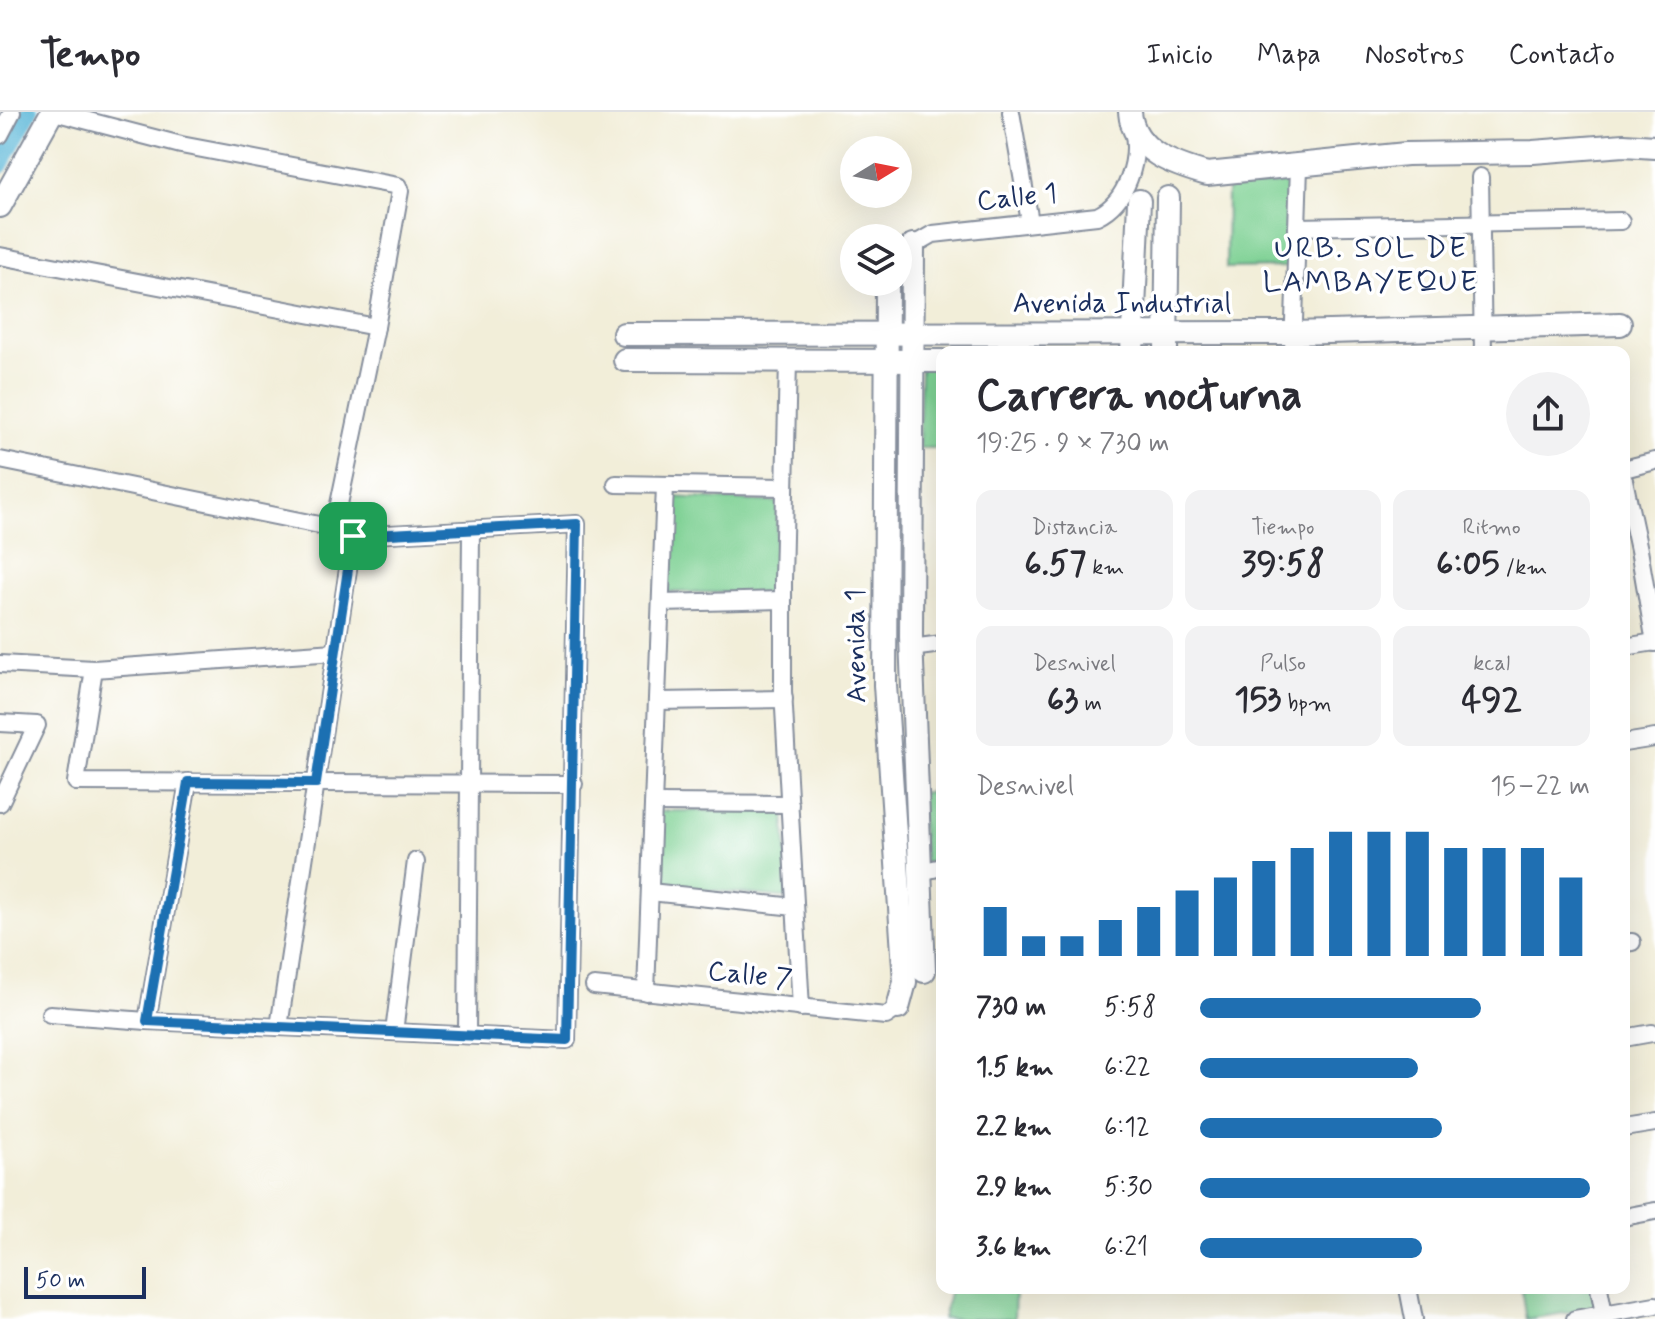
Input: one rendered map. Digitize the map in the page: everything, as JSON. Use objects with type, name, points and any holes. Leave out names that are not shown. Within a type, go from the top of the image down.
[{"type":"street","points":[[0,135],[12,112]]},
{"type":"street","points":[[0,206],[53,112],[181,145],[398,186],[400,191],[376,327],[334,528]]},
{"type":"street","points":[[1011,112],[1030,222]]},
{"type":"street","points":[[1130,117],[1147,146],[1158,156],[1207,174],[1406,154],[1533,152],[1624,145],[1655,147]]},
{"type":"street","points":[[1130,117],[1135,158],[1128,180],[1139,201],[1132,343]]},
{"type":"street","points":[[1293,343],[1299,166]]},
{"type":"street","points":[[1480,177],[1483,346]]},
{"type":"street","name":"Calle 1","points":[[912,245],[933,234],[1097,216],[1110,210],[1128,180]]},
{"type":"street","points":[[1166,343],[1168,198]]},
{"type":"street","points":[[1297,227],[1621,221]]},
{"type":"street","points":[[0,256],[376,327]]},
{"type":"street","name":"Avenida 1","points":[[886,296],[885,685],[905,982],[898,1008]]},
{"type":"street","name":"Avenida 1","points":[[909,296],[912,334],[911,648],[934,961]]},
{"type":"street","name":"Avenida Industrial","points":[[624,334],[912,334],[1132,343],[1293,343],[1482,328],[1620,324]]},
{"type":"street","points":[[625,360],[936,361]]},
{"type":"street","points":[[788,360],[784,699],[801,1008]]},
{"type":"street","points":[[0,460],[334,528],[353,536],[577,524],[567,1040],[50,1014]]},
{"type":"street","points":[[1630,467],[1655,461]]},
{"type":"street","points":[[616,484],[785,487]]},
{"type":"street","points":[[646,992],[665,485]]},
{"type":"street","points":[[467,1035],[471,530]]},
{"type":"street","points":[[279,1027],[353,536]]},
{"type":"street","points":[[1630,646],[1655,642],[1632,552]]},
{"type":"street","points":[[661,603],[783,600]]},
{"type":"street","points":[[911,648],[936,645]]},
{"type":"street","points":[[0,664],[94,669],[335,652]]},
{"type":"street","points":[[94,669],[76,782],[574,784]]},
{"type":"street","points":[[657,701],[784,699]]},
{"type":"street","points":[[0,723],[37,725],[0,803]]},
{"type":"street","points":[[1630,742],[1655,738]]},
{"type":"street","points":[[147,1021],[188,782]]},
{"type":"street","points":[[654,803],[790,804]]},
{"type":"street","points":[[394,1032],[416,861]]},
{"type":"street","points":[[650,892],[795,907]]},
{"type":"street","name":"Calle 7","points":[[594,986],[886,1016],[898,1008]]},
{"type":"street","points":[[1630,1037],[1652,1033]]},
{"type":"street","points":[[1630,1127],[1655,1123]]},
{"type":"street","points":[[1630,1216],[1655,1211]]},
{"type":"street","points":[[1409,1294],[1414,1319]]},
{"type":"street","points":[[1600,1294],[1605,1316]]},
{"type":"street","points":[[1575,1319],[1655,1305]]},
{"type":"green space","points":[[1289,183],[1287,267],[1226,268],[1227,188]]},
{"type":"green space","points":[[921,367],[936,367],[936,448],[919,448]]},
{"type":"green space","points":[[672,497],[778,502],[774,593],[667,592]]},
{"type":"green space","points":[[936,791],[936,861],[924,863],[919,793]]},
{"type":"green space","points":[[784,810],[789,898],[659,885],[660,811]]},
{"type":"green space","points":[[949,1294],[1015,1294],[1014,1319],[943,1319]]},
{"type":"green space","points":[[1522,1294],[1594,1294],[1597,1308],[1526,1319]]},
{"type":"waterway","points":[[0,165],[29,112]]},
{"type":"district","name":"URB. SOL DE LAMBAYEQUE","points":[[1371,265]]},
{"type":"route","points":[[577,524],[567,1040],[147,1021],[188,782],[316,783],[353,536],[577,524]]}]
